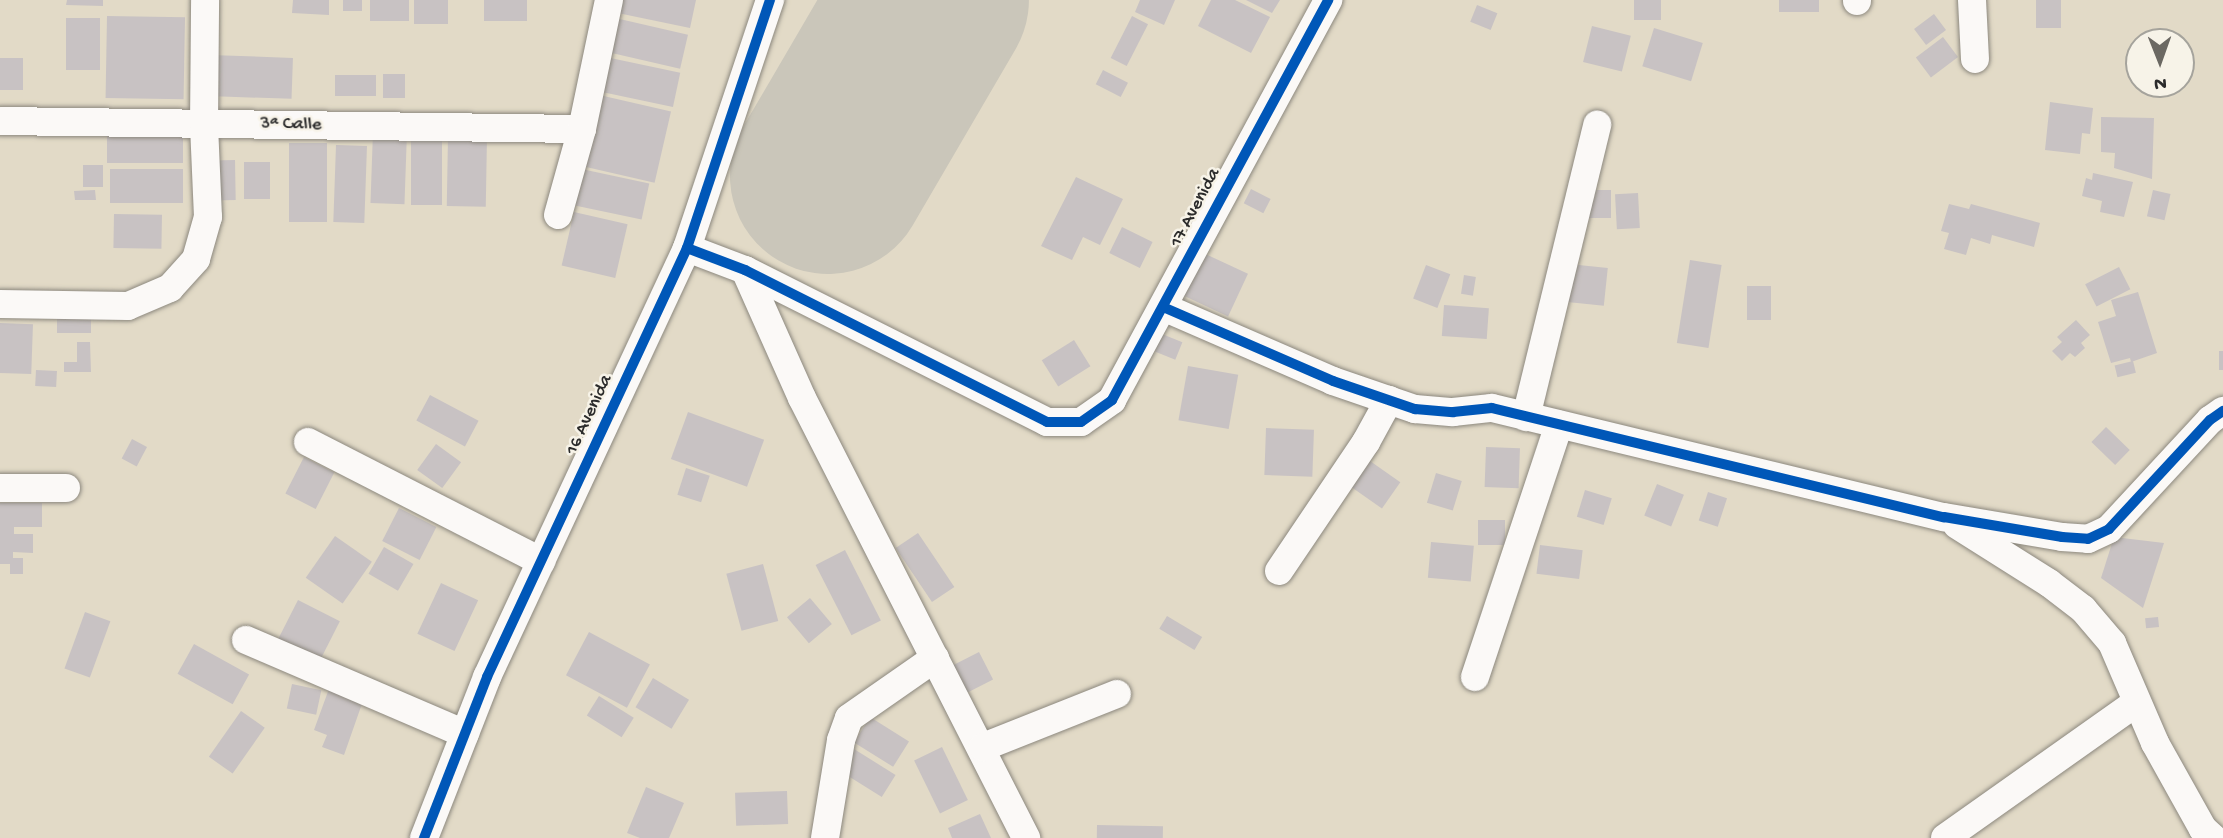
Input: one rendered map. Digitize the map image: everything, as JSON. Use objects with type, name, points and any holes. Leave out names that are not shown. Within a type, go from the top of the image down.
[{"type":"street","points":[[0,304],[128,306],[170,288],[196,259],[208,217],[204,125],[205,0]]},
{"type":"street","points":[[558,215],[582,129],[609,0]]},
{"type":"street","name":"16 Avenida","points":[[424,838],[486,677],[687,248],[771,0]]},
{"type":"street","name":"17 Avenida","points":[[745,271],[1047,422],[1081,422],[1112,400],[1328,0]]},
{"type":"street","points":[[1972,0],[1975,59]]},
{"type":"street","name":"3ª Calle","points":[[0,121],[582,129]]},
{"type":"street","points":[[1526,416],[1597,125]]},
{"type":"street","points":[[687,248],[745,271],[802,398],[1027,838]]},
{"type":"street","points":[[1163,307],[1333,381],[1415,409],[1453,412],[1492,408],[1944,517],[2088,539],[2109,529],[2210,420],[2223,411]]},
{"type":"street","points":[[1279,571],[1366,442],[1389,400]]},
{"type":"street","points":[[1475,677],[1559,425]]},
{"type":"street","points":[[308,442],[541,561]]},
{"type":"street","points":[[0,488],[66,488]]},
{"type":"street","points":[[1944,517],[2049,583],[2083,609],[2112,643],[2161,754],[2203,829],[2213,838]]},
{"type":"street","points":[[246,640],[464,734]]},
{"type":"street","points":[[825,838],[841,740],[849,718],[935,658]]},
{"type":"street","points":[[982,747],[1117,694]]},
{"type":"street","points":[[1945,838],[2137,702]]},
{"type":"building","points":[[67,0],[103,0],[103,6],[66,5]]},
{"type":"building","points":[[293,0],[329,0],[329,15],[292,13]]},
{"type":"building","points":[[343,0],[362,0],[362,11],[343,11]]},
{"type":"building","points":[[370,0],[409,0],[409,21],[370,21]]},
{"type":"building","points":[[414,0],[448,0],[448,24],[414,24]]},
{"type":"building","points":[[484,0],[527,0],[527,21],[484,21]]},
{"type":"building","points":[[611,0],[696,0],[690,28],[608,11]]},
{"type":"building","points":[[1140,0],[1175,0],[1164,25],[1135,12]]},
{"type":"building","points":[[1211,0],[1235,0],[1270,17],[1251,53],[1198,26]]},
{"type":"building","points":[[1246,0],[1280,0],[1272,13]]},
{"type":"building","points":[[1634,0],[1661,0],[1661,20],[1634,20]]},
{"type":"building","points":[[1779,0],[1819,0],[1819,12],[1779,12]]},
{"type":"building","points":[[2036,0],[2061,0],[2061,28],[2036,28]]},
{"type":"building","points":[[1477,5],[1497,13],[1491,30],[1470,22]]},
{"type":"building","points":[[1934,14],[1946,30],[1926,45],[1914,29]]},
{"type":"building","points":[[107,16],[185,17],[184,99],[106,98]]},
{"type":"building","points":[[1132,16],[1148,24],[1127,66],[1111,58]]},
{"type":"building","points":[[611,17],[688,35],[680,69],[603,51]]},
{"type":"building","points":[[66,18],[100,18],[100,70],[66,70]]},
{"type":"building","points":[[1592,26],[1631,36],[1622,72],[1583,62]]},
{"type":"building","points":[[1654,28],[1703,43],[1691,81],[1642,66]]},
{"type":"building","points":[[1943,37],[1958,57],[1931,77],[1916,57]]},
{"type":"building","points":[[210,55],[293,58],[292,99],[209,96]]},
{"type":"building","points":[[601,56],[680,73],[673,107],[594,90]]},
{"type":"building","points":[[0,58],[23,58],[23,90],[0,90]]},
{"type":"building","points":[[1103,70],[1128,83],[1121,97],[1096,84]]},
{"type":"building","points":[[383,74],[405,74],[405,98],[383,98]]},
{"type":"building","points":[[335,75],[376,75],[376,96],[335,96]]},
{"type":"building","points":[[595,94],[671,112],[655,183],[579,165]]},
{"type":"building","points":[[2050,102],[2093,108],[2090,134],[2082,133],[2080,154],[2045,150]]},
{"type":"building","points":[[2101,117],[2154,118],[2152,179],[2114,168],[2115,153],[2101,152]]},
{"type":"building","points":[[107,126],[183,126],[183,163],[107,163]]},
{"type":"building","points":[[373,131],[407,132],[404,204],[370,203]]},
{"type":"building","points":[[411,133],[442,133],[442,205],[411,205]]},
{"type":"building","points":[[448,136],[487,137],[486,207],[447,206]]},
{"type":"building","points":[[289,143],[327,143],[327,222],[289,222]]},
{"type":"building","points":[[336,145],[367,146],[364,223],[333,222]]},
{"type":"building","points":[[212,160],[235,160],[236,200],[213,200]]},
{"type":"building","points":[[244,162],[270,162],[270,199],[244,199]]},
{"type":"building","points":[[83,165],[103,165],[103,187],[83,187]]},
{"type":"building","points":[[572,167],[649,183],[642,220],[564,203]]},
{"type":"building","points":[[110,169],[183,169],[183,203],[110,203]]},
{"type":"building","points":[[2093,173],[2133,182],[2124,217],[2100,212],[2102,201],[2082,196],[2086,178],[2092,180]]},
{"type":"building","points":[[1076,177],[1123,199],[1100,245],[1083,237],[1072,260],[1041,246]]},
{"type":"building","points":[[1251,189],[1271,199],[1263,213],[1244,203]]},
{"type":"building","points":[[95,190],[96,200],[75,200],[74,191]]},
{"type":"building","points":[[1589,190],[1611,190],[1611,218],[1589,218]]},
{"type":"building","points":[[2153,190],[2171,194],[2164,220],[2147,216]]},
{"type":"building","points":[[1638,193],[1640,228],[1617,229],[1615,194]]},
{"type":"building","points":[[1949,204],[1969,209],[1971,204],[2040,223],[2034,247],[1992,235],[1990,244],[1971,238],[1966,255],[1944,249],[1949,233],[1941,231]]},
{"type":"building","points":[[574,212],[628,224],[615,278],[562,266]]},
{"type":"building","points":[[114,214],[162,215],[161,249],[113,248]]},
{"type":"building","points":[[1122,227],[1153,242],[1140,268],[1109,253]]},
{"type":"building","points":[[1199,251],[1248,274],[1228,316],[1179,294]]},
{"type":"building","points":[[1690,260],[1722,265],[1708,348],[1677,343]]},
{"type":"building","points":[[1569,264],[1608,268],[1604,306],[1565,302]]},
{"type":"building","points":[[1426,265],[1450,274],[1437,308],[1413,299]]},
{"type":"building","points":[[2119,267],[2130,289],[2096,307],[2085,284]]},
{"type":"building","points":[[1464,275],[1476,277],[1473,296],[1461,294]]},
{"type":"building","points":[[1747,286],[1771,286],[1771,320],[1747,320]]},
{"type":"building","points":[[2138,292],[2157,353],[2131,362],[2130,358],[2111,363],[2098,322],[2116,316],[2111,300]]},
{"type":"building","points":[[1444,305],[1489,308],[1487,339],[1442,336]]},
{"type":"building","points":[[57,309],[91,309],[91,333],[57,333]]},
{"type":"building","points":[[2076,320],[2090,335],[2081,343],[2085,348],[2075,357],[2070,353],[2062,361],[2052,351],[2062,342],[2057,337]]},
{"type":"building","points":[[0,323],[33,324],[31,374],[0,373]]},
{"type":"building","points":[[1162,334],[1182,342],[1175,360],[1155,352]]},
{"type":"building","points":[[1074,340],[1090,366],[1058,386],[1042,360]]},
{"type":"building","points":[[77,342],[90,342],[91,372],[64,372],[64,362],[77,362]]},
{"type":"building","points":[[2219,351],[2223,351],[2223,370],[2219,370]]},
{"type":"building","points":[[2133,361],[2136,373],[2117,377],[2115,366]]},
{"type":"building","points":[[1188,366],[1238,375],[1229,429],[1178,420]]},
{"type":"building","points":[[36,370],[57,371],[56,387],[35,386]]},
{"type":"building","points":[[430,395],[479,421],[465,446],[416,421]]},
{"type":"building","points":[[688,412],[764,440],[747,487],[671,459]]},
{"type":"building","points":[[2106,427],[2130,450],[2115,465],[2091,442]]},
{"type":"building","points":[[1266,428],[1314,430],[1312,477],[1264,475]]},
{"type":"building","points":[[132,439],[147,447],[137,466],[122,458]]},
{"type":"building","points":[[436,444],[461,462],[442,488],[417,470]]},
{"type":"building","points":[[1486,447],[1520,448],[1519,488],[1485,487]]},
{"type":"building","points":[[304,457],[334,472],[316,509],[285,494]]},
{"type":"building","points":[[1370,461],[1400,482],[1382,508],[1352,487]]},
{"type":"building","points":[[686,468],[710,476],[701,502],[677,495]]},
{"type":"building","points":[[1436,473],[1462,481],[1453,511],[1427,503]]},
{"type":"building","points":[[1657,484],[1684,495],[1671,526],[1644,516]]},
{"type":"building","points":[[1585,490],[1612,498],[1604,525],[1577,517]]},
{"type":"building","points":[[1708,492],[1727,498],[1718,527],[1699,521]]},
{"type":"building","points":[[0,503],[42,503],[42,527],[14,527],[14,534],[33,534],[33,553],[13,552],[13,558],[23,558],[23,574],[10,574],[10,564],[0,564]]},
{"type":"building","points":[[399,508],[436,527],[420,560],[382,541]]},
{"type":"building","points":[[1478,520],[1505,520],[1505,545],[1478,545]]},
{"type":"building","points":[[918,533],[954,587],[932,602],[896,548]]},
{"type":"building","points":[[335,536],[372,562],[343,604],[306,578]]},
{"type":"building","points":[[2114,537],[2164,543],[2143,608],[2101,578]]},
{"type":"building","points":[[1431,542],[1474,546],[1471,582],[1428,578]]},
{"type":"building","points":[[1540,545],[1583,550],[1579,579],[1536,574]]},
{"type":"building","points":[[384,547],[413,564],[398,591],[368,574]]},
{"type":"building","points":[[845,550],[881,620],[851,635],[816,565]]},
{"type":"building","points":[[763,564],[778,621],[742,631],[726,574]]},
{"type":"building","points":[[441,583],[478,600],[454,651],[417,634]]},
{"type":"building","points":[[810,598],[832,624],[809,643],[787,617]]},
{"type":"building","points":[[298,600],[340,621],[318,665],[276,644]]},
{"type":"building","points":[[85,612],[110,621],[90,678],[64,668]]},
{"type":"building","points":[[1167,616],[1202,637],[1194,650],[1159,629]]},
{"type":"building","points":[[2158,617],[2159,627],[2146,628],[2145,618]]},
{"type":"building","points":[[589,632],[650,664],[627,708],[566,675]]},
{"type":"building","points":[[194,644],[249,675],[233,704],[178,674]]},
{"type":"building","points":[[979,652],[993,680],[959,697],[945,669]]},
{"type":"building","points":[[653,678],[689,700],[671,729],[635,707]]},
{"type":"building","points":[[292,684],[321,690],[316,715],[287,708]]},
{"type":"building","points":[[330,686],[364,698],[344,755],[322,747],[327,735],[314,730]]},
{"type":"building","points":[[599,696],[634,718],[622,737],[587,716]]},
{"type":"building","points":[[241,711],[265,728],[233,774],[209,757]]},
{"type":"building","points":[[870,717],[909,741],[893,767],[854,742]]},
{"type":"building","points":[[942,747],[968,800],[940,814],[914,761]]},
{"type":"building","points":[[854,749],[896,775],[882,797],[840,771]]},
{"type":"building","points":[[646,787],[684,803],[669,838],[640,838],[627,833]]},
{"type":"building","points":[[787,791],[788,824],[736,826],[735,793]]},
{"type":"building","points":[[980,814],[991,838],[952,838],[948,828]]},
{"type":"building","points":[[1097,825],[1163,826],[1163,838],[1097,838]]},
{"type":"runway","points":[[828,176],[931,0]]},
{"type":"cycle path","points":[[424,838],[487,677],[687,248],[770,0]]},
{"type":"cycle path","points":[[687,248],[745,270],[1047,422],[1081,422],[1112,400],[1328,0]]},
{"type":"cycle path","points":[[1163,307],[1333,381],[1415,409],[1453,412],[1492,408],[1944,517],[2062,537],[2088,539],[2109,529],[2210,420],[2223,411]]}]
